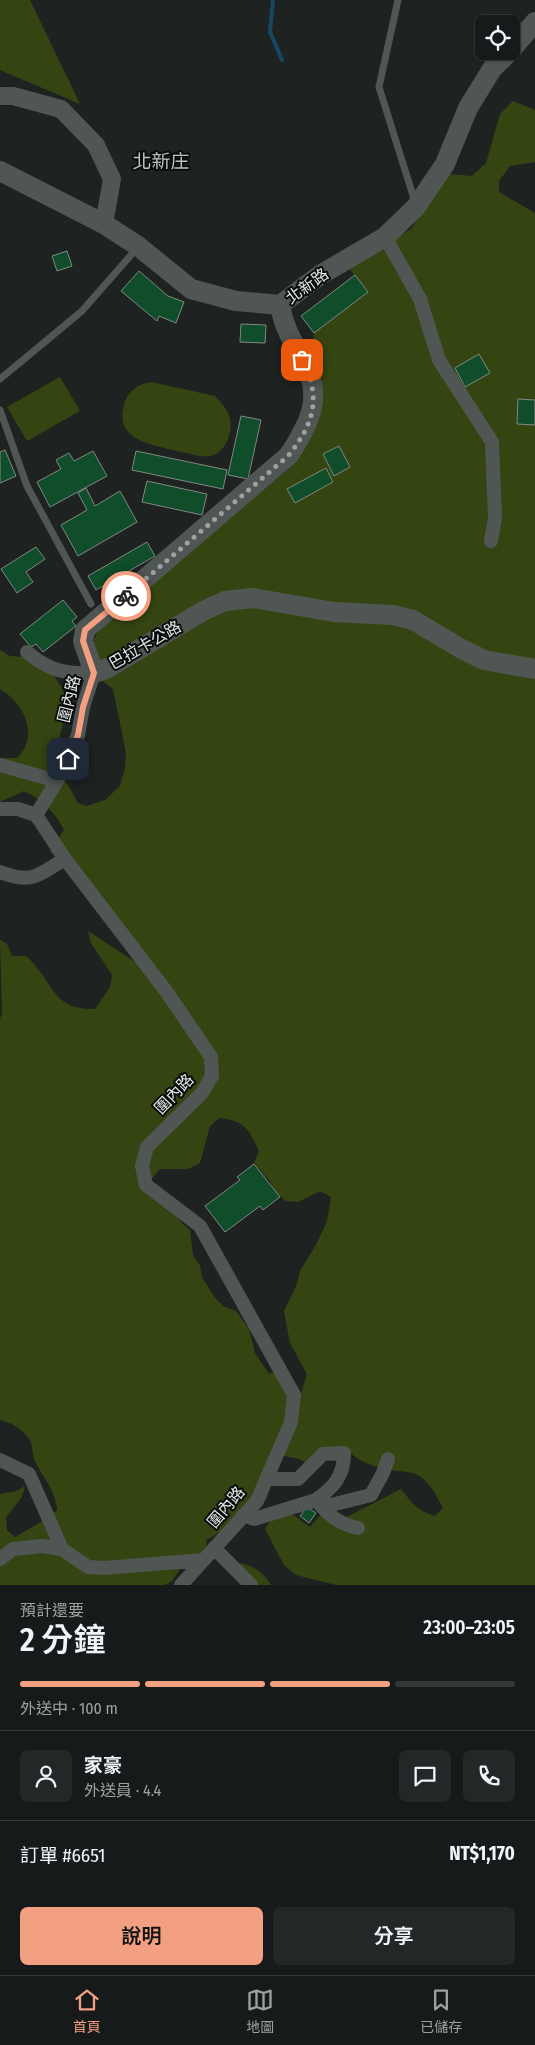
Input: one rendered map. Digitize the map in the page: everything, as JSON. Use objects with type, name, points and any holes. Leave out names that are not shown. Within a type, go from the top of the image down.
[{"type":"main road","name":"北新路","points":[[520,40],[535,22]]},
{"type":"main road","name":"北新路","points":[[0,171],[104,224],[138,246],[191,289],[236,301],[280,305],[320,275],[386,237],[416,207],[445,164],[468,108],[492,69],[502,60]]},
{"type":"main road","name":"巴拉卡公路","points":[[280,305],[282,320],[287,334],[309,373],[314,387],[315,403],[297,445],[288,456],[85,630],[83,641],[94,673],[108,668],[203,611],[225,601],[253,598],[334,612],[394,615],[414,620],[484,660],[535,669]]},
{"type":"street","points":[[0,96],[13,96],[61,109],[96,145],[112,179],[104,224]]},
{"type":"street","points":[[386,237],[420,299],[439,360],[492,442],[496,518],[491,541]]},
{"type":"street","name":"圍內路","points":[[28,652],[41,664],[55,670],[76,674],[94,673],[83,707],[78,735],[57,781],[36,815],[65,860],[166,991],[210,1057],[212,1076],[202,1093],[147,1147],[142,1166],[146,1185],[200,1226],[294,1395],[292,1422],[257,1500],[181,1585]]},
{"type":"street","points":[[0,765],[57,781]]},
{"type":"street","points":[[0,809],[18,809],[36,815]]},
{"type":"street","points":[[0,872],[18,878],[33,878],[65,860]]},
{"type":"street","points":[[243,1515],[254,1519],[316,1500],[334,1487],[344,1467],[344,1453],[323,1454],[298,1478],[267,1479]]},
{"type":"street","points":[[316,1500],[332,1505],[371,1495],[388,1459]]},
{"type":"street","points":[[0,1460],[29,1474],[62,1549]]},
{"type":"street","points":[[316,1500],[328,1515],[346,1526],[358,1528]]},
{"type":"street","points":[[0,1559],[13,1549],[42,1546],[62,1549],[88,1566],[104,1568],[204,1560]]},
{"type":"street","points":[[214,1548],[251,1585]]},
{"type":"lane","points":[[398,0],[379,87],[416,207]]},
{"type":"lane","points":[[0,379],[82,311],[138,246]]},
{"type":"lane","points":[[0,410],[27,486],[91,604]]},
{"type":"green space","points":[[0,0],[30,0],[80,104],[0,70]]},
{"type":"green space","points":[[513,101],[535,110],[535,162],[510,166],[499,181],[499,192],[535,213],[535,1585],[336,1585],[296,1575],[284,1565],[265,1529],[271,1520],[292,1514],[310,1527],[322,1513],[343,1519],[401,1489],[415,1506],[429,1514],[435,1516],[443,1508],[426,1481],[418,1475],[411,1472],[380,1468],[366,1463],[343,1448],[310,1465],[299,1459],[284,1456],[273,1462],[267,1499],[226,1529],[206,1540],[208,1552],[186,1560],[172,1581],[165,1585],[0,1585],[0,1494],[16,1491],[25,1486],[22,1497],[6,1517],[7,1530],[15,1537],[48,1518],[57,1510],[52,1491],[35,1461],[30,1440],[19,1428],[0,1420],[0,1019],[2,1013],[0,940],[7,944],[12,956],[26,956],[61,999],[69,1005],[80,1008],[95,1009],[110,987],[112,975],[91,943],[88,931],[143,967],[153,962],[50,851],[64,830],[57,818],[47,807],[24,791],[0,802],[0,758],[17,758],[24,749],[28,730],[22,711],[9,695],[0,689],[0,650],[10,656],[23,657],[47,666],[62,688],[67,700],[66,714],[50,770],[64,779],[78,803],[87,806],[105,800],[120,786],[125,768],[126,753],[113,689],[100,679],[94,639],[105,621],[291,467],[308,439],[323,397],[320,395],[322,381],[312,357],[314,333],[368,292],[347,266],[411,229],[448,174],[472,176],[486,163],[500,114]],"holes":[[[219,1118],[240,1124],[249,1131],[259,1151],[254,1163],[270,1181],[276,1193],[286,1201],[298,1202],[320,1191],[331,1197],[327,1221],[316,1245],[300,1271],[297,1284],[284,1311],[290,1343],[307,1374],[299,1400],[279,1370],[269,1374],[255,1353],[249,1329],[236,1311],[223,1306],[215,1298],[202,1277],[200,1265],[193,1256],[190,1230],[182,1223],[149,1182],[160,1169],[188,1169],[200,1163],[210,1126]]]},
{"type":"green space","points":[[60,377],[80,411],[27,441],[7,407]]},
{"type":"green space","points":[[151,382],[215,396],[229,415],[231,425],[229,437],[223,448],[214,455],[196,455],[156,446],[136,438],[129,432],[124,425],[122,415],[125,402],[135,388]]},
{"type":"green space","points":[[232,1562],[245,1564],[255,1569],[271,1585],[241,1585]]},
{"type":"building","points":[[67,251],[72,266],[57,271],[52,256]]},
{"type":"building","points":[[139,271],[168,296],[184,302],[176,323],[159,316],[157,321],[121,291]]},
{"type":"building","points":[[355,275],[368,292],[314,333],[301,316]]},
{"type":"building","points":[[241,324],[266,325],[265,343],[240,342]]},
{"type":"building","points":[[479,354],[490,373],[465,387],[455,368]]},
{"type":"building","points":[[518,399],[535,400],[535,425],[517,424]]},
{"type":"building","points":[[241,416],[261,420],[248,479],[228,475]]},
{"type":"building","points":[[339,446],[350,467],[334,476],[323,454]]},
{"type":"building","points":[[5,450],[16,476],[0,483],[0,452]]},
{"type":"building","points":[[93,451],[107,476],[50,507],[37,482],[61,469],[56,460],[69,453],[74,461]]},
{"type":"building","points":[[136,451],[227,470],[223,489],[132,470]]},
{"type":"building","points":[[326,468],[333,482],[295,503],[287,489]]},
{"type":"building","points":[[147,481],[207,494],[202,515],[142,502]]},
{"type":"building","points":[[86,488],[95,506],[120,491],[137,522],[78,556],[61,525],[87,510],[78,493]]},
{"type":"building","points":[[147,542],[155,556],[96,590],[88,576]]},
{"type":"building","points":[[36,547],[45,559],[26,572],[33,582],[17,593],[1,569]]},
{"type":"building","points":[[63,600],[77,617],[72,621],[76,626],[43,652],[36,644],[31,647],[20,634]]},
{"type":"building","points":[[254,1164],[280,1197],[263,1210],[260,1206],[225,1232],[205,1206],[240,1180],[237,1177]]},
{"type":"building","points":[[307,1507],[316,1513],[309,1523],[300,1516]]},
{"type":"waterway","points":[[273,0],[270,32],[282,60]]},
{"type":"way so far","points":[[126,596],[288,456],[297,445],[315,403],[314,387],[302,360]]},
{"type":"district","name":"北新庄","points":[[161,161]]},
{"type":"route","points":[[68,759],[78,735],[83,707],[94,673],[83,641],[85,630],[126,596]]}]
